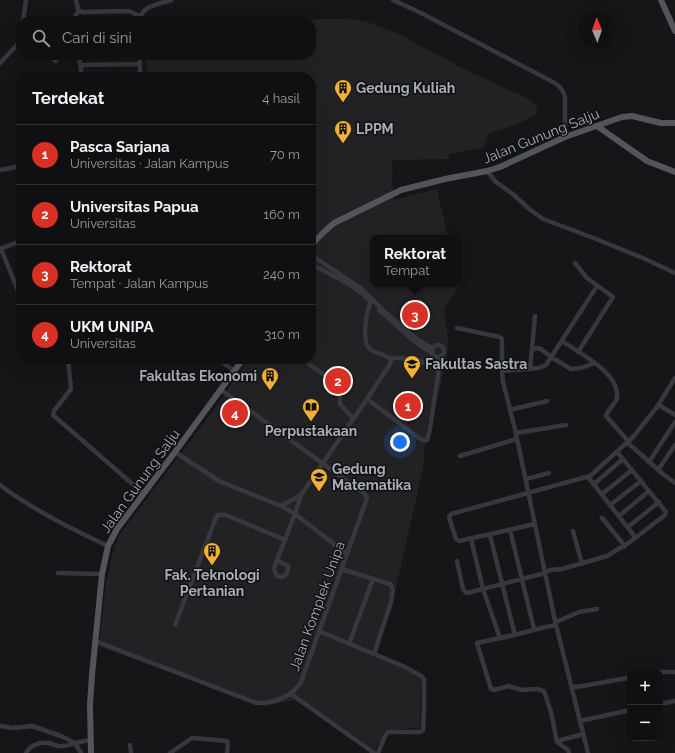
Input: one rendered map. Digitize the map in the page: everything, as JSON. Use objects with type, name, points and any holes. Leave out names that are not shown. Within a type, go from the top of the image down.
[{"type":"main road","points":[[661,0],[675,31]]},
{"type":"main road","name":"Jalan Gunung Salju","points":[[316,239],[334,223],[402,190],[445,179],[487,171],[510,163],[565,137],[597,126],[629,116],[661,123],[675,123]]},
{"type":"main road","points":[[597,126],[647,160],[675,172]]},
{"type":"main road","name":"Jalan Gunung Salju","points":[[91,753],[90,704],[95,641],[102,574],[108,546],[117,529],[240,364]]},
{"type":"street","points":[[24,16],[26,0]]},
{"type":"street","points":[[76,0],[79,11],[76,16]]},
{"type":"street","points":[[141,16],[145,10],[171,0]]},
{"type":"street","points":[[393,0],[464,35],[560,87],[565,97],[565,137]]},
{"type":"street","points":[[79,11],[129,11],[137,16]]},
{"type":"street","points":[[0,62],[16,47]]},
{"type":"street","points":[[80,60],[81,72]]},
{"type":"street","points":[[140,60],[140,72]]},
{"type":"street","points":[[80,65],[140,64]]},
{"type":"street","points":[[0,170],[16,167]]},
{"type":"street","points":[[487,171],[496,182],[543,219],[591,237],[675,273]]},
{"type":"street","points":[[16,243],[0,249],[16,286]]},
{"type":"street","points":[[316,258],[362,289],[377,306],[404,330],[432,350],[436,357],[441,356]]},
{"type":"street","points":[[575,263],[587,278],[613,297],[578,352]]},
{"type":"street","points":[[316,267],[371,300]]},
{"type":"street","points":[[502,371],[530,369],[543,367],[546,365],[597,286]]},
{"type":"street","points":[[371,300],[365,326],[365,336],[367,345],[372,350],[389,358],[402,358],[440,366]]},
{"type":"street","points":[[368,311],[377,306]]},
{"type":"street","points":[[530,369],[535,316]]},
{"type":"street","points":[[457,328],[502,338],[502,371],[510,410],[556,623],[588,753]]},
{"type":"street","points":[[562,341],[607,374],[617,391],[616,402],[607,412],[606,416],[628,443],[675,483]]},
{"type":"street","points":[[367,399],[422,440],[426,441],[430,428],[441,356],[445,351],[443,346],[437,344],[432,350]]},
{"type":"street","points":[[532,350],[539,348],[571,369],[581,368],[594,363]]},
{"type":"street","points":[[277,560],[301,495],[390,364],[391,360],[389,358]]},
{"type":"street","points":[[68,364],[71,389],[54,411],[53,415],[144,494]]},
{"type":"street","points":[[224,364],[235,371]]},
{"type":"street","points":[[310,366],[323,374],[336,386],[340,395],[340,404],[353,418]]},
{"type":"street","points":[[535,524],[459,541],[456,539],[449,519],[450,514],[595,474],[628,443],[659,405],[675,378]]},
{"type":"street","name":"Jalan Komplek Unipa","points":[[221,390],[323,463],[366,496],[367,501],[301,682],[291,694]]},
{"type":"street","points":[[510,410],[547,401]]},
{"type":"street","points":[[659,405],[675,415]]},
{"type":"street","points":[[649,462],[675,422]]},
{"type":"street","points":[[516,433],[566,425]]},
{"type":"street","points":[[460,456],[517,439]]},
{"type":"street","points":[[658,470],[675,445]]},
{"type":"street","points":[[175,452],[219,482],[281,506],[295,514],[347,554]]},
{"type":"street","points":[[457,561],[464,592],[467,593],[546,573],[550,570],[562,569],[601,559],[625,546],[666,514],[666,511],[618,453]]},
{"type":"street","points":[[594,484],[623,459]]},
{"type":"street","points":[[602,494],[632,470]]},
{"type":"street","points":[[526,479],[549,473]]},
{"type":"street","points":[[588,477],[636,538]]},
{"type":"street","points":[[610,505],[641,481]]},
{"type":"street","points":[[0,485],[37,510],[81,534],[108,546]]},
{"type":"street","points":[[619,516],[650,491]]},
{"type":"street","points":[[281,506],[301,495]]},
{"type":"street","points":[[628,527],[659,502]]},
{"type":"street","points":[[175,625],[217,515],[226,515],[285,540]]},
{"type":"street","points":[[602,518],[625,546]]},
{"type":"street","points":[[510,530],[534,629]]},
{"type":"street","points":[[573,531],[582,564]]},
{"type":"street","points":[[490,534],[515,635]]},
{"type":"street","points":[[471,539],[483,589],[500,638]]},
{"type":"street","points":[[341,569],[390,584],[393,589],[392,602],[374,654]]},
{"type":"street","points":[[58,573],[102,574]]},
{"type":"street","points":[[349,644],[373,579]]},
{"type":"street","points":[[569,753],[568,750],[557,741],[551,712],[544,691],[537,689],[522,690],[509,686],[494,690],[491,689],[477,643],[515,635],[556,623],[579,612],[597,609]]},
{"type":"street","points":[[319,631],[405,667],[422,677],[424,681],[424,724],[422,731],[388,732],[378,753]]},
{"type":"street","points":[[95,641],[256,703],[273,702],[291,694],[374,753]]},
{"type":"street","points":[[663,672],[675,672]]},
{"type":"street","points":[[572,687],[596,685],[610,680],[627,678]]},
{"type":"street","points":[[663,703],[675,701]]},
{"type":"street","points":[[580,721],[627,711]]},
{"type":"street","points":[[0,726],[13,728],[32,726],[75,743],[81,753]]},
{"type":"street","points":[[557,741],[583,734]]},
{"type":"street","points":[[170,753],[192,738],[227,740],[227,753]]},
{"type":"street","points":[[26,753],[29,748],[34,745],[50,743],[59,747],[90,740]]},
{"type":"street","points":[[130,745],[131,753]]},
{"type":"shaded area","points":[[351,19],[371,23],[397,33],[468,71],[531,100],[537,106],[536,115],[515,125],[488,134],[483,148],[449,154],[448,159],[392,160],[393,200],[437,189],[447,235],[370,235],[370,287],[459,287],[444,309],[449,345],[437,402],[431,405],[426,433],[423,469],[396,587],[377,652],[421,679],[420,727],[387,731],[373,753],[295,700],[266,706],[235,697],[99,646],[106,583],[114,548],[120,534],[215,408],[245,364],[316,364],[316,72],[147,72],[146,60],[316,60],[316,20]]},
{"type":"place","name":"Gedung Kuliah","points":[[343,103]]},
{"type":"place","name":"LPPM","points":[[343,144]]},
{"type":"place","name":"Rektorat","points":[[415,315]]},
{"type":"place","name":"Fakultas Sastra","points":[[412,379]]},
{"type":"place","name":"Universitas Papua","points":[[338,381]]},
{"type":"place","name":"Fakultas Ekonomi","points":[[270,391]]},
{"type":"place","name":"Pasca Sarjana","points":[[408,406]]},
{"type":"place","name":"UKM UNIPA","points":[[235,413]]},
{"type":"place","name":"Perpustakaan","points":[[311,422]]},
{"type":"place","name":"Gedung Matematika","points":[[319,492]]},
{"type":"place","name":"Fak. Teknologi Pertanian","points":[[212,566]]}]
